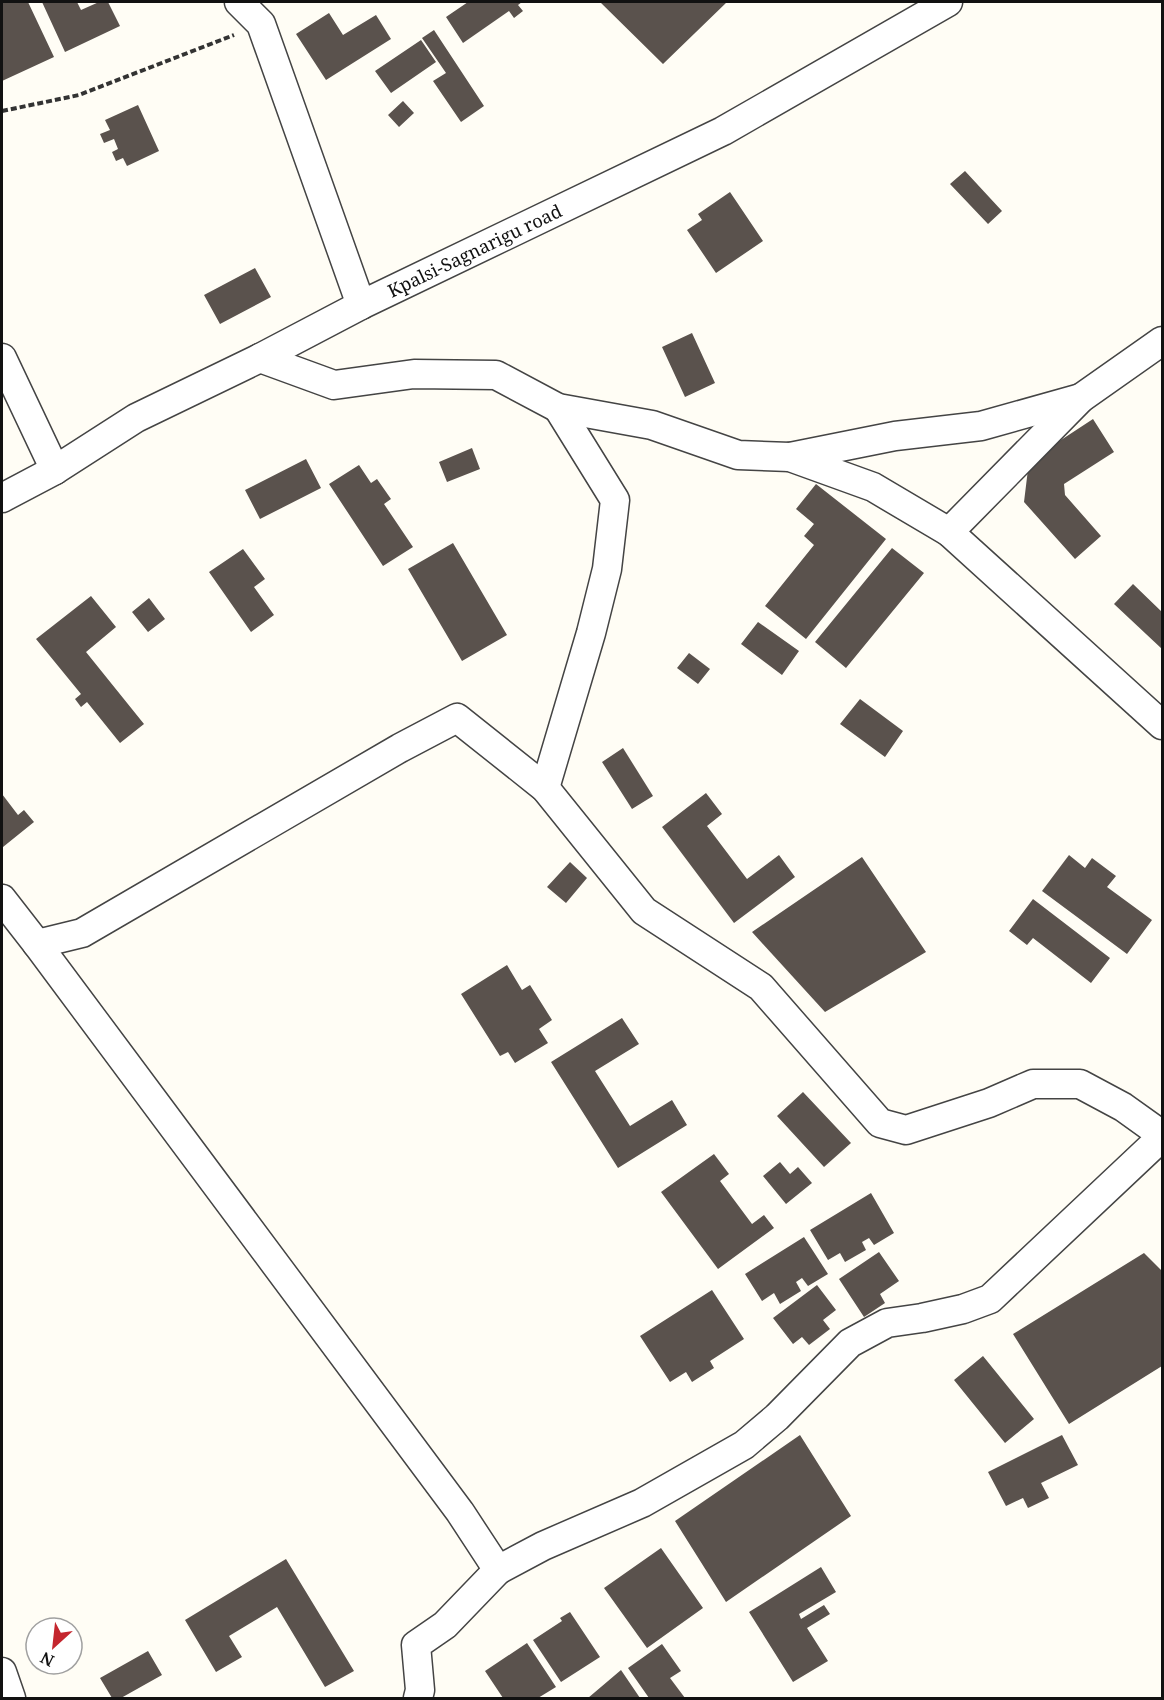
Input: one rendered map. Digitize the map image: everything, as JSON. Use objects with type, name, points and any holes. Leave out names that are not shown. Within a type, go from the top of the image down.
[{"type":"street","points":[[239,2],[261,24],[361,305]]},
{"type":"street","name":"Kpalsi-Sagnarigu road","points":[[2,498],[55,470],[136,418],[260,358],[361,305],[723,131],[948,2]]},
{"type":"street","points":[[949,532],[1081,398],[1162,341]]},
{"type":"street","points":[[2,358],[55,470]]},
{"type":"street","points":[[260,358],[334,385],[414,374],[496,375],[558,408],[652,425],[738,455],[790,457],[895,436],[981,426],[1081,398]]},
{"type":"street","points":[[545,788],[591,633],[607,569],[615,500],[558,408]]},
{"type":"street","points":[[790,457],[873,487],[949,532],[1162,725]]},
{"type":"street","points":[[37,944],[82,933],[399,748],[457,718],[545,788],[644,911],[761,987],[880,1123],[906,1130],[989,1103],[1033,1084],[1080,1084],[1122,1107],[1162,1136],[990,1299],[963,1309],[887,1323],[859,1338],[850,1344],[777,1417],[744,1444],[642,1503],[543,1546],[498,1570],[445,1625],[416,1645],[420,1690],[418,1698]]},
{"type":"street","points":[[2,899],[460,1512],[498,1570]]},
{"type":"street","points":[[2,1672],[10,1698]]},
{"type":"path","points":[[2,111],[79,95],[261,24]]},
{"type":"building","points":[[2,2],[28,2],[54,57],[2,81]]},
{"type":"building","points":[[42,2],[77,2],[81,10],[99,2],[108,2],[120,26],[65,52]]},
{"type":"building","points":[[468,2],[522,2],[518,5],[523,11],[514,18],[509,11],[463,43],[446,17]]},
{"type":"building","points":[[600,2],[727,2],[663,64]]},
{"type":"building","points":[[329,13],[343,35],[376,15],[391,39],[326,80],[296,34]]},
{"type":"building","points":[[434,30],[484,106],[461,122],[433,81],[446,73],[422,38]]},
{"type":"building","points":[[421,40],[436,62],[391,93],[375,71]]},
{"type":"building","points":[[403,101],[414,113],[399,127],[388,115]]},
{"type":"building","points":[[138,105],[159,151],[127,166],[123,158],[116,161],[112,152],[118,149],[114,139],[104,143],[100,134],[110,130],[105,120]]},
{"type":"building","points":[[965,171],[1002,211],[988,224],[950,184]]},
{"type":"building","points":[[730,192],[763,241],[716,273],[687,230],[702,220],[698,214]]},
{"type":"building","points":[[255,268],[271,297],[220,324],[204,295]]},
{"type":"building","points":[[692,333],[715,383],[685,397],[662,347]]},
{"type":"building","points":[[1093,419],[1114,452],[1064,484],[1065,495],[1101,536],[1075,559],[1024,502],[1029,461]]},
{"type":"building","points":[[472,448],[480,469],[447,482],[439,462]]},
{"type":"building","points":[[306,459],[321,488],[260,519],[245,490]]},
{"type":"building","points":[[359,465],[371,483],[377,479],[391,499],[384,504],[413,547],[383,566],[329,484]]},
{"type":"building","points":[[816,484],[886,539],[806,639],[765,606],[814,545],[804,536],[814,524],[796,509]]},
{"type":"building","points":[[453,543],[507,635],[462,661],[408,569]]},
{"type":"building","points":[[892,548],[924,573],[846,668],[815,642]]},
{"type":"building","points":[[243,549],[265,579],[254,587],[274,615],[251,632],[209,572]]},
{"type":"building","points":[[1133,584],[1162,612],[1162,649],[1114,604]]},
{"type":"building","points":[[91,596],[116,627],[86,652],[144,724],[120,743],[87,702],[81,707],[75,699],[81,694],[36,639]]},
{"type":"building","points":[[149,598],[165,619],[148,632],[132,612]]},
{"type":"building","points":[[758,622],[799,651],[782,675],[741,644]]},
{"type":"building","points":[[689,653],[710,669],[698,684],[677,668]]},
{"type":"building","points":[[860,699],[903,731],[885,757],[840,724]]},
{"type":"building","points":[[623,748],[653,796],[632,809],[602,762]]},
{"type":"building","points":[[706,793],[722,814],[707,826],[747,879],[779,855],[795,877],[734,923],[662,827]]},
{"type":"building","points":[[2,794],[18,815],[24,810],[34,822],[3,847],[2,845]]},
{"type":"building","points":[[1069,855],[1085,868],[1092,858],[1116,876],[1107,887],[1152,920],[1127,954],[1042,891]]},
{"type":"building","points":[[862,857],[926,952],[825,1012],[752,932]]},
{"type":"building","points":[[570,862],[587,878],[566,903],[547,887]]},
{"type":"building","points":[[1033,899],[1110,958],[1091,983],[1033,938],[1027,945],[1009,931]]},
{"type":"building","points":[[507,965],[522,990],[530,985],[552,1020],[539,1029],[548,1043],[515,1063],[508,1052],[500,1056],[461,994]]},
{"type":"building","points":[[622,1018],[639,1044],[595,1071],[630,1126],[672,1100],[687,1125],[618,1168],[551,1062]]},
{"type":"building","points":[[803,1092],[851,1143],[824,1167],[777,1116]]},
{"type":"building","points":[[714,1154],[729,1174],[720,1181],[752,1224],[764,1215],[774,1228],[718,1269],[661,1192]]},
{"type":"building","points":[[780,1162],[790,1174],[798,1167],[812,1183],[786,1204],[763,1176]]},
{"type":"building","points":[[871,1193],[894,1233],[874,1245],[869,1238],[862,1242],[866,1250],[845,1262],[840,1253],[828,1260],[810,1230]]},
{"type":"building","points":[[804,1237],[828,1274],[808,1286],[802,1278],[796,1282],[801,1291],[780,1304],[774,1293],[762,1301],[745,1274]]},
{"type":"building","points":[[879,1252],[899,1281],[880,1294],[885,1303],[864,1317],[839,1279]]},
{"type":"building","points":[[1144,1253],[1162,1271],[1162,1366],[1069,1424],[1013,1334]]},
{"type":"building","points":[[817,1285],[836,1310],[823,1320],[830,1329],[809,1345],[802,1337],[793,1344],[773,1318]]},
{"type":"building","points":[[712,1290],[744,1339],[710,1361],[714,1368],[692,1382],[686,1372],[670,1382],[640,1336]]},
{"type":"building","points":[[983,1356],[1034,1419],[1005,1443],[954,1380]]},
{"type":"building","points":[[800,1435],[851,1516],[726,1602],[675,1521]]},
{"type":"building","points":[[1062,1435],[1078,1465],[1041,1483],[1049,1498],[1028,1508],[1023,1498],[1006,1506],[988,1472]]},
{"type":"building","points":[[661,1548],[703,1608],[647,1648],[604,1588]]},
{"type":"building","points":[[286,1559],[354,1671],[325,1687],[277,1607],[229,1636],[242,1657],[216,1672],[185,1620]]},
{"type":"building","points":[[821,1567],[836,1592],[799,1614],[801,1619],[824,1605],[830,1614],[807,1628],[828,1661],[793,1682],[749,1612]]},
{"type":"building","points":[[570,1612],[600,1657],[561,1682],[533,1640],[562,1621],[560,1618]]},
{"type":"building","points":[[527,1643],[556,1687],[538,1698],[503,1698],[485,1671]]},
{"type":"building","points":[[662,1644],[681,1671],[670,1678],[685,1698],[649,1698],[628,1668]]},
{"type":"building","points":[[148,1651],[162,1675],[121,1698],[112,1698],[100,1678]]},
{"type":"building","points":[[621,1670],[640,1698],[588,1698]]}]
